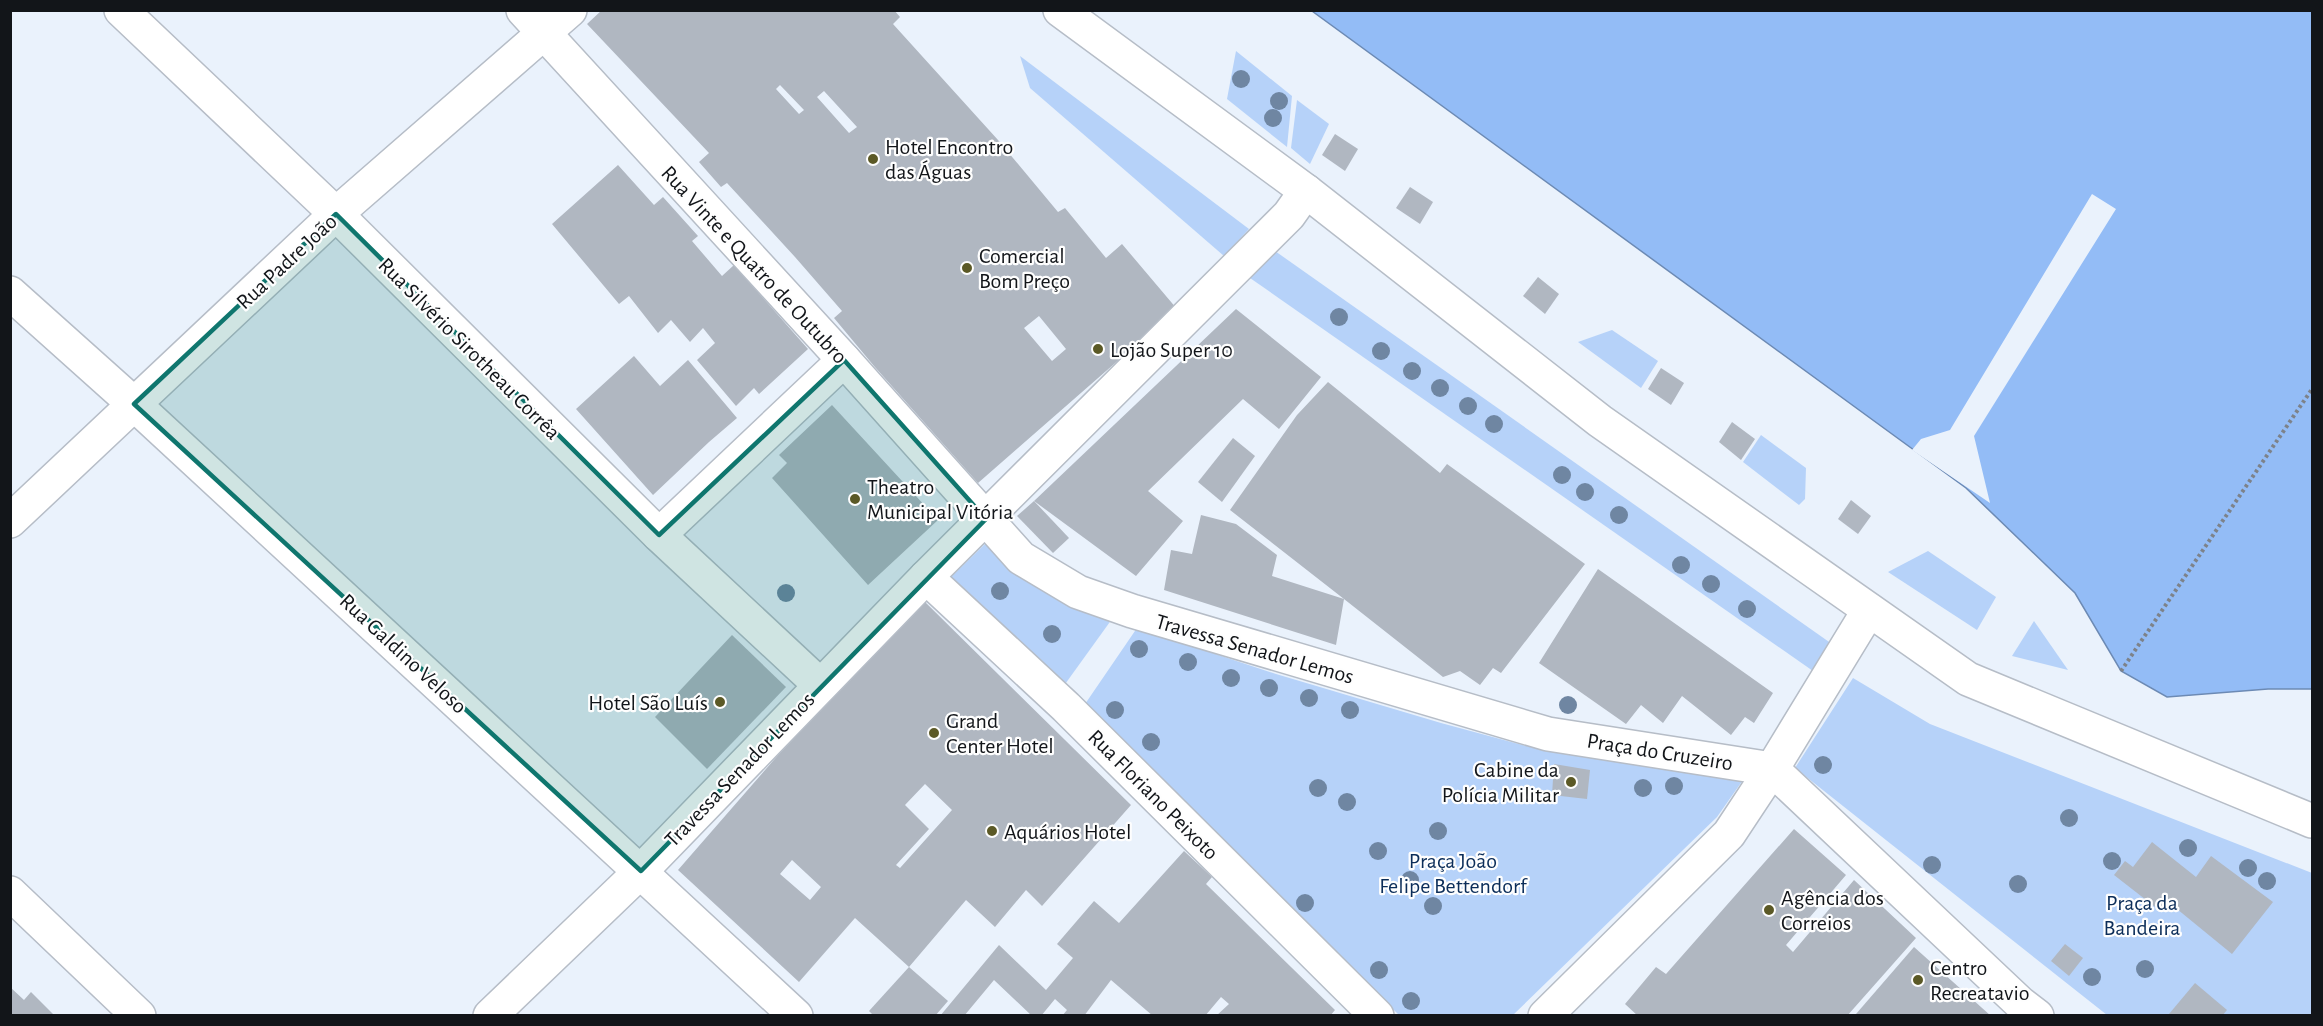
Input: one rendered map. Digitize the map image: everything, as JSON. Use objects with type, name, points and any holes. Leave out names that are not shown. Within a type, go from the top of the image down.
[{"type":"street","name":"Rua Silvério Sirotheau Corrêa","points":[[121,10],[336,214],[659,535],[820,685]]},
{"type":"street","name":"Rua Padre João","points":[[10,521],[336,214],[533,22],[570,10]]},
{"type":"street","points":[[1060,10],[1306,191],[1600,421],[1968,679],[2313,821]]},
{"type":"street","name":"Rua Vinte e Quatro de Outubro","points":[[533,22],[844,360],[986,519]]},
{"type":"street","name":"Travessa Senador Lemos","points":[[490,1016],[641,871],[926,577],[1289,215],[1306,191]]},
{"type":"street","name":"Rua Galdino Veloso","points":[[10,293],[134,404],[796,1016]]},
{"type":"street","points":[[659,535],[844,360]]},
{"type":"street","name":"Travessa Senador Lemos","points":[[986,519],[1021,558],[1078,592],[1132,612],[1548,734]]},
{"type":"street","name":"Rua Floriano Peixoto","points":[[926,577],[1066,707],[1377,1016]]},
{"type":"street","points":[[1545,1016],[1730,834],[1869,610]]},
{"type":"street","name":"Praça do Cruzeiro","points":[[1548,734],[1772,769]]},
{"type":"street","points":[[1772,769],[2020,1004],[2037,1016]]},
{"type":"street","points":[[10,893],[139,1016]]},
{"type":"path","points":[[2121,671],[2313,389]]},
{"type":"highlighted area","points":[[336,214],[659,535],[844,360],[986,519],[641,871],[134,404]]},
{"type":"green space","points":[[1236,51],[1292,96],[1287,147],[1227,99]]},
{"type":"green space","points":[[1020,56],[1249,229],[1224,256],[1030,88]]},
{"type":"green space","points":[[1297,100],[1329,124],[1310,164],[1291,148]]},
{"type":"green space","points":[[1275,251],[1832,644],[1813,671],[1250,278]]},
{"type":"green space","points":[[1612,330],[1658,361],[1641,388],[1578,342]]},
{"type":"green space","points":[[1761,435],[1806,468],[1805,499],[1799,505],[1743,462]]},
{"type":"green space","points":[[986,543],[1112,619],[1063,687],[949,579]]},
{"type":"green space","points":[[1928,551],[1996,597],[1977,630],[1888,572]]},
{"type":"green space","points":[[2034,621],[2068,670],[2012,656]]},
{"type":"green space","name":"Praça João Felipe Bettendorf","points":[[1137,628],[1276,674],[1545,751],[1743,780],[1717,817],[1513,1015],[1399,1015],[1083,707]]},
{"type":"green space","name":"Praça da Bandeira","points":[[1853,678],[1930,724],[2312,873],[2312,1015],[2107,1015],[1795,768]]},
{"type":"shaded area","points":[[1312,11],[2312,11],[2312,689],[2268,689],[2167,697],[2121,671],[2075,593],[1966,488]]},
{"type":"pier","points":[[2092,194],[2116,209],[1974,436],[1990,503],[1912,450],[1921,439],[1950,430]]},
{"type":"building","points":[[602,10],[894,10],[900,17],[893,24],[998,140],[1058,212],[1065,208],[1106,258],[1122,244],[1177,309],[978,483],[834,318],[842,311],[727,183],[721,187],[699,162],[709,153],[587,24]],"holes":[[[780,85],[804,110],[799,114],[776,89]],[[824,91],[857,127],[849,133],[817,97]],[[1039,316],[1066,349],[1052,361],[1024,328]]]},
{"type":"building","points":[[1335,134],[1358,149],[1345,171],[1322,155]]},
{"type":"building","points":[[618,165],[654,205],[663,197],[698,236],[692,241],[722,276],[734,265],[808,349],[759,394],[754,388],[736,406],[697,360],[715,343],[703,328],[690,342],[671,320],[658,333],[629,296],[619,304],[552,224]]},
{"type":"building","points":[[1410,187],[1433,202],[1420,224],[1396,208]]},
{"type":"building","points":[[1538,277],[1559,294],[1545,314],[1523,296]]},
{"type":"building","points":[[1236,309],[1321,377],[1279,429],[1243,399],[1148,491],[1183,521],[1136,576],[1034,501]]},
{"type":"building","points":[[634,356],[660,386],[688,360],[737,418],[653,495],[576,409]]},
{"type":"building","points":[[1661,368],[1684,383],[1671,405],[1648,389]]},
{"type":"building","points":[[1328,382],[1440,473],[1447,464],[1585,564],[1501,673],[1493,668],[1480,685],[1460,671],[1443,677],[1230,510],[1297,415]]},
{"type":"building","name":"Theatro Municipal Vitória","points":[[832,405],[938,520],[868,585],[772,478],[787,463],[779,455]]},
{"type":"building","points":[[1732,422],[1755,439],[1741,460],[1719,442]]},
{"type":"building","points":[[1233,438],[1255,456],[1222,502],[1198,482]]},
{"type":"building","points":[[1851,500],[1871,516],[1858,534],[1838,519]]},
{"type":"building","points":[[1034,501],[1069,538],[1053,553],[1017,516]]},
{"type":"building","points":[[1201,515],[1236,524],[1277,555],[1272,576],[1344,599],[1336,645],[1164,590],[1171,550],[1192,554]]},
{"type":"building","points":[[1598,569],[1773,693],[1754,723],[1745,717],[1731,735],[1682,696],[1663,723],[1641,705],[1626,724],[1539,663]]},
{"type":"building","points":[[924,601],[1131,805],[1042,906],[1026,890],[995,927],[966,900],[909,967],[855,918],[799,982],[678,870],[779,754]],"holes":[[[925,784],[952,810],[900,868],[896,865],[929,829],[905,805]],[[792,860],[821,887],[810,900],[780,874]]]},
{"type":"building","name":"Hotel São Luís","points":[[732,635],[786,687],[707,769],[655,717]]},
{"type":"building","name":"Cabine da Polícia Militar","points":[[1554,764],[1590,770],[1587,799],[1552,795]]},
{"type":"building","points":[[1794,829],[1846,875],[1786,945],[1793,952],[1854,880],[1916,938],[1847,1016],[1638,1016],[1625,1004],[1656,967],[1666,974]]},
{"type":"building","points":[[2152,842],[2196,877],[2211,856],[2273,902],[2232,954],[2166,900],[2159,910],[2114,875],[2125,861],[2133,867]]},
{"type":"building","points":[[1184,851],[1212,877],[1206,884],[1335,1010],[1330,1016],[1216,1016],[1229,1004],[1221,997],[1205,1016],[1153,1016],[1111,980],[1084,1016],[1062,1016],[1067,1010],[1055,999],[1041,1016],[1032,1016],[994,980],[964,1016],[940,1016],[999,945],[1046,990],[1073,958],[1057,944],[1094,901],[1119,923]]},
{"type":"building","points":[[2065,944],[2083,958],[2069,976],[2051,961]]},
{"type":"building","name":"Centro Recreatavio","points":[[1914,947],[1991,1016],[1856,1014]]},
{"type":"building","points":[[909,967],[948,1001],[935,1016],[874,1016],[869,1011]]},
{"type":"building","points":[[2195,983],[2227,1010],[2222,1016],[2169,1014]]},
{"type":"building","points":[[10,987],[24,1000],[31,992],[55,1016],[10,1016]]},
{"type":"place","name":"Hotel Encontro das Águas","points":[[873,159]]},
{"type":"place","name":"Comercial Bom Preço","points":[[967,268]]},
{"type":"place","name":"Lojão Super 10","points":[[1098,349]]},
{"type":"place","name":"Theatro Municipal Vitória","points":[[855,499]]},
{"type":"place","name":"Hotel São Luís","points":[[720,702]]},
{"type":"place","name":"Grand Center Hotel","points":[[934,733]]},
{"type":"place","name":"Cabine da Polícia Militar","points":[[1571,782]]},
{"type":"place","name":"Aquários Hotel","points":[[992,831]]},
{"type":"place","name":"Agência dos Correios","points":[[1769,910]]},
{"type":"place","name":"Centro Recreatavio","points":[[1918,980]]}]
